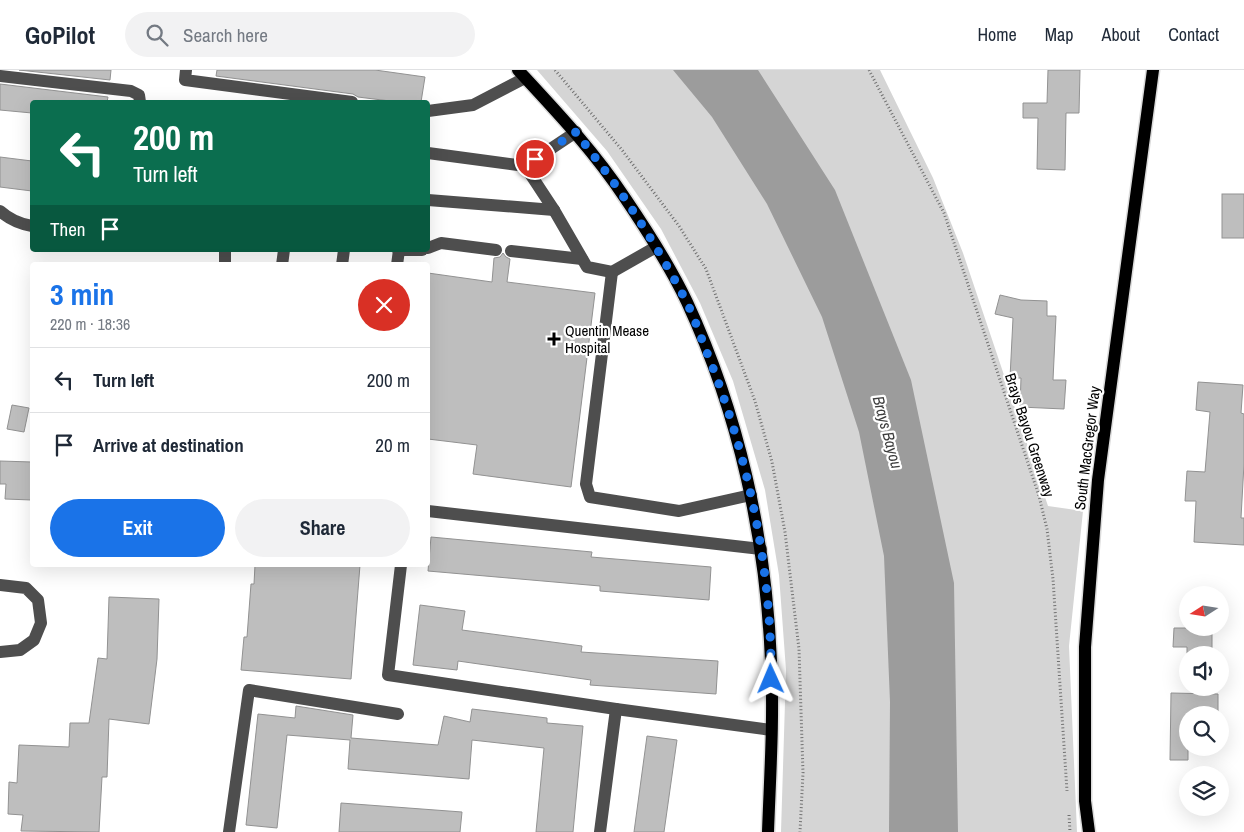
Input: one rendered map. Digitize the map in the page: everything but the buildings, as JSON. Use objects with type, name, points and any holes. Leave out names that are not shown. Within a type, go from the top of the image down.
[{"type":"main road","name":"South MacGregor Way","points":[[1089,832],[1085,801],[1085,648],[1098,480],[1153,70]]},
{"type":"main road","points":[[522,74],[576,132],[624,197],[656,247],[686,301],[718,379],[736,433],[751,495],[761,549],[767,603],[771,662],[768,832]]},
{"type":"street","points":[[186,70],[185,80],[337,100]]},
{"type":"street","points":[[430,111],[473,105],[522,74]]},
{"type":"street","points":[[0,76],[132,91],[139,95],[140,100]]},
{"type":"street","points":[[430,152],[525,166],[576,132]]},
{"type":"street","points":[[525,166],[554,210],[587,267],[612,272],[656,247]]},
{"type":"street","points":[[430,200],[554,210]]},
{"type":"street","points":[[0,214],[21,224],[30,226]]},
{"type":"street","points":[[430,247],[442,243],[496,250]]},
{"type":"street","points":[[511,251],[582,259]]},
{"type":"street","points":[[612,272],[586,484],[590,497],[680,510],[751,495]]},
{"type":"street","points":[[430,511],[761,549]]},
{"type":"street","points":[[401,567],[388,675],[771,730]]},
{"type":"street","points":[[0,585],[26,588],[38,600],[41,623],[34,640],[20,650],[0,652]]},
{"type":"street","points":[[228,832],[250,690],[398,714]]},
{"type":"street","points":[[600,832],[616,709]]},
{"type":"path","name":"Brays Bayou Greenway","points":[[869,70],[944,213],[1039,496],[1047,529],[1053,579],[1067,792]]},
{"type":"path","points":[[800,832],[802,801]]},
{"type":"path","points":[[1068,812],[1070,832]]},
{"type":"shaded area","points":[[537,70],[880,70],[933,178],[963,253],[1048,506],[1083,511],[1069,646],[1077,832],[781,832],[786,670],[779,575],[765,490],[733,381],[700,303],[661,229],[607,151]]},
{"type":"water","name":"Brays Bayou","points":[[673,70],[758,70],[835,190],[911,380],[954,583],[958,832],[889,832],[890,702],[884,556],[859,432],[822,317],[767,204],[712,117]]},
{"type":"place","name":"Quentin Mease Hospital","points":[[554,339]]},
{"type":"route","points":[[535,159],[576,132],[624,197],[656,247],[686,301],[718,379],[736,433],[751,495],[761,549],[767,603],[771,679]]}]
